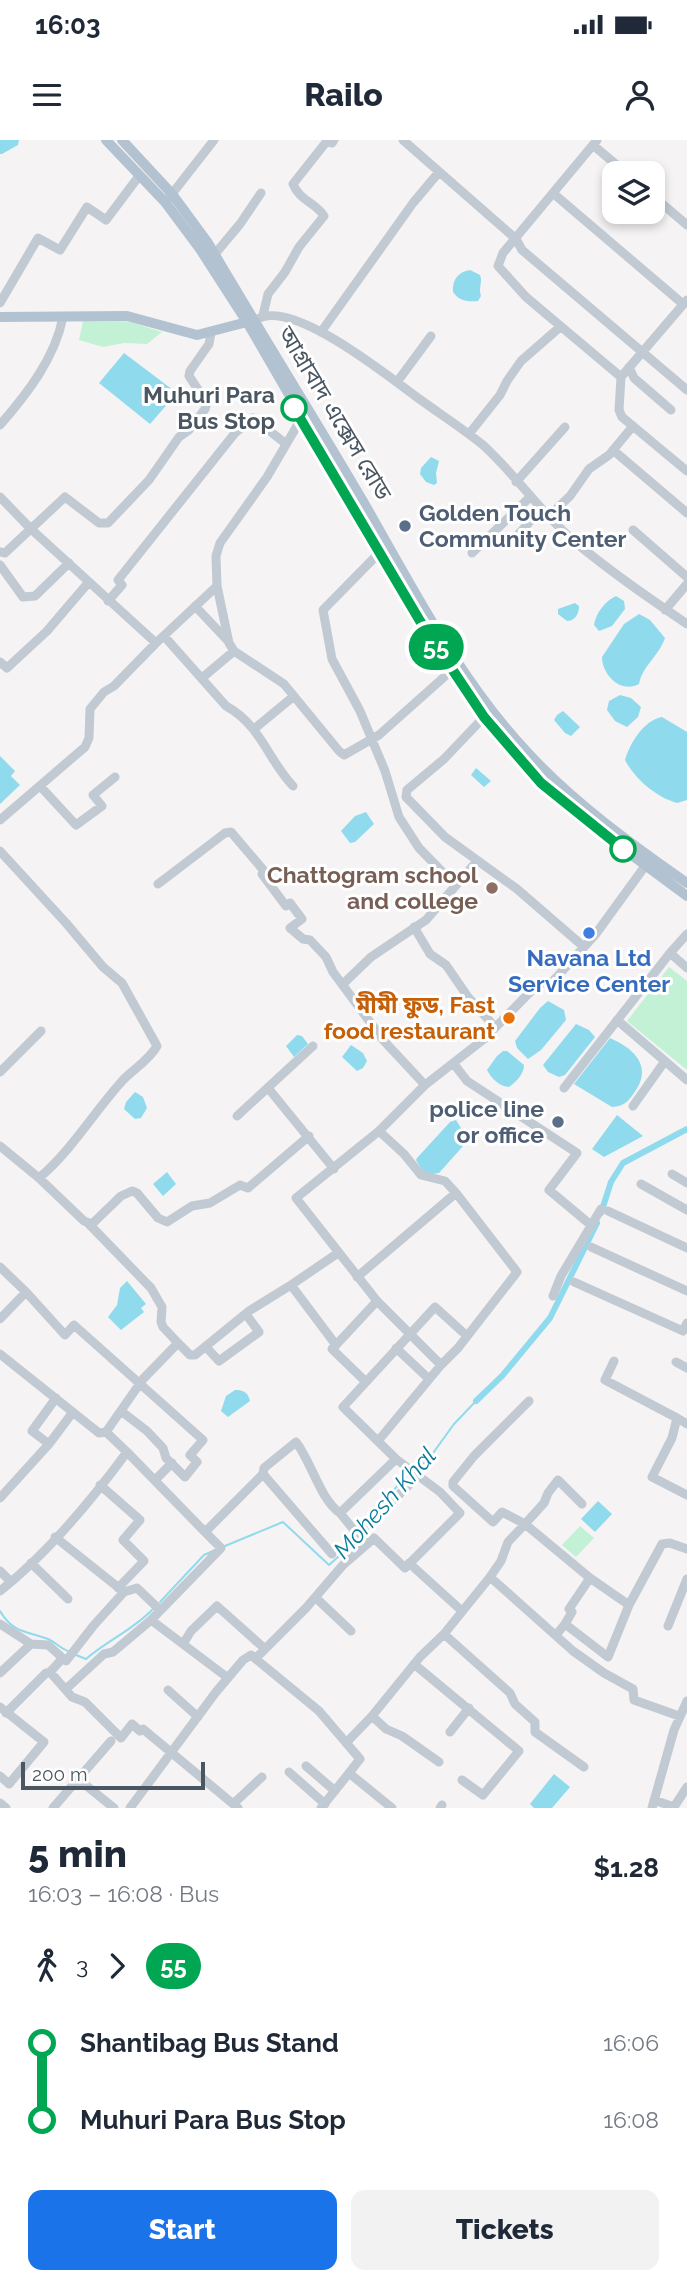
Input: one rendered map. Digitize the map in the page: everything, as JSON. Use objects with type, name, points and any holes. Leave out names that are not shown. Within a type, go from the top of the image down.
[{"type":"main road","name":"আগ্রাবাদ এক্সেস রোড","points":[[106,140],[139,176],[168,198],[200,249],[255,319],[301,419],[420,621],[484,717],[541,783],[648,862],[687,883]]},
{"type":"main road","name":"আগ্রাবাদ এক্সেস রোড","points":[[122,140],[215,254],[434,623],[491,708],[524,750],[550,776],[687,896]]},
{"type":"main road","points":[[0,317],[127,316],[197,335],[255,319]]},
{"type":"street","points":[[168,198],[214,140]]},
{"type":"street","points":[[255,319],[299,247],[324,216],[323,212],[304,200],[293,184],[327,141],[332,143],[334,140]]},
{"type":"street","points":[[403,140],[516,239],[522,250],[687,390]]},
{"type":"street","points":[[614,161],[595,143],[499,258],[498,266],[516,287],[560,327],[621,377]]},
{"type":"street","points":[[321,332],[413,203],[439,172]]},
{"type":"street","points":[[0,303],[38,238],[60,250],[87,207],[106,220],[139,176]]},
{"type":"street","points":[[215,254],[261,193]]},
{"type":"street","points":[[554,194],[685,302],[621,377],[620,413],[687,471]]},
{"type":"street","points":[[665,206],[687,225]]},
{"type":"street","points":[[0,425],[51,355],[60,334],[63,317]]},
{"type":"street","points":[[255,319],[278,317],[321,332],[345,345],[469,434],[545,513],[597,561],[687,624]]},
{"type":"street","points":[[469,434],[500,395],[521,361],[560,327]]},
{"type":"street","points":[[0,552],[5,553],[65,496],[99,523],[108,523],[149,480],[179,437],[189,430],[205,409],[207,403],[204,396],[189,376],[209,344],[211,333]]},
{"type":"street","points":[[397,382],[431,336]]},
{"type":"street","points":[[629,367],[634,378],[671,410]]},
{"type":"street","points":[[108,601],[122,585],[118,580],[150,542],[205,467],[235,433],[253,418],[285,443]]},
{"type":"street","points":[[232,647],[217,586],[216,556],[220,543],[262,483],[301,419]]},
{"type":"street","points":[[509,545],[545,513],[570,496],[589,469],[613,450],[634,426]]},
{"type":"street","points":[[516,482],[565,427]]},
{"type":"street","points":[[613,450],[687,513]]},
{"type":"street","points":[[0,497],[88,583],[156,643]]},
{"type":"street","points":[[472,553],[530,497]]},
{"type":"street","points":[[633,530],[687,577]]},
{"type":"street","points":[[380,552],[337,593],[322,615],[332,659],[360,711],[399,817],[419,848],[455,885]]},
{"type":"street","points":[[0,565],[23,597],[35,596],[69,563]]},
{"type":"street","points":[[0,662],[7,668],[47,631],[88,583]]},
{"type":"street","points":[[665,610],[687,584]]},
{"type":"street","points":[[0,820],[85,747],[89,738],[90,709],[97,700],[217,586]]},
{"type":"street","points":[[195,606],[232,647],[284,684],[342,754],[370,741],[452,670]]},
{"type":"street","points":[[164,636],[226,706],[254,729],[280,771],[293,786]]},
{"type":"street","points":[[202,678],[232,647]]},
{"type":"street","points":[[254,729],[294,696]]},
{"type":"street","points":[[484,717],[444,759],[405,793],[437,829],[477,862],[517,889],[584,947]]},
{"type":"street","points":[[40,786],[76,825],[102,806],[93,795],[115,776]]},
{"type":"street","points":[[158,884],[225,833],[231,832],[265,872],[262,874],[286,906],[290,903],[302,919],[290,929],[303,939],[310,940],[327,957],[333,972],[384,1041],[425,1085]]},
{"type":"street","points":[[2,857],[66,923],[103,967],[122,983],[157,1046],[108,1097],[91,1123],[39,1178]]},
{"type":"street","points":[[343,984],[372,957],[426,920],[477,862]]},
{"type":"street","points":[[441,1366],[377,1301],[296,1198],[379,1131],[425,1085],[454,1064],[537,985],[554,980],[584,947],[648,862]]},
{"type":"street","points":[[414,927],[430,954],[446,965],[468,997],[495,1027]]},
{"type":"street","points":[[564,1088],[687,933]]},
{"type":"street","points":[[670,953],[687,968]]},
{"type":"street","points":[[617,1020],[687,1080]]},
{"type":"street","points":[[0,1072],[41,1031]]},
{"type":"street","points":[[237,1115],[313,1045]]},
{"type":"street","points":[[633,1106],[665,1061]]},
{"type":"street","points":[[454,1064],[467,1081],[578,1153],[549,1190],[592,1226]]},
{"type":"street","points":[[268,1088],[334,1169]]},
{"type":"street","points":[[378,1441],[517,1272],[445,1181],[421,1175],[404,1154],[379,1131]]},
{"type":"street","points":[[88,1223],[92,1224],[121,1196],[132,1191],[158,1218],[171,1221],[192,1206],[210,1202],[240,1185],[248,1188],[309,1136]]},
{"type":"street","points":[[0,1146],[88,1223],[151,1288],[162,1307],[163,1327],[192,1356],[246,1314],[338,1253]]},
{"type":"street","points":[[671,1174],[687,1183]]},
{"type":"street","points":[[641,1184],[687,1210]]},
{"type":"street","points":[[357,1276],[456,1193]]},
{"type":"street","points":[[553,1296],[561,1276],[604,1210],[687,1248]]},
{"type":"street","points":[[591,1247],[687,1291]]},
{"type":"street","points":[[0,1267],[65,1335],[74,1325],[203,1440],[190,1455],[197,1462],[185,1476],[166,1458],[163,1448],[147,1431],[121,1411]]},
{"type":"street","points":[[574,1282],[683,1331],[687,1324]]},
{"type":"street","points":[[291,1285],[336,1345]]},
{"type":"street","points":[[0,1319],[26,1292]]},
{"type":"street","points":[[366,1382],[332,1349],[377,1301]]},
{"type":"street","points":[[256,1658],[316,1598],[343,1565],[374,1538],[405,1568],[460,1513],[396,1459],[343,1408],[435,1307],[467,1336]]},
{"type":"street","points":[[206,1347],[219,1361],[259,1332],[246,1314]]},
{"type":"street","points":[[0,1367],[4,1356],[99,1433],[106,1432],[141,1383],[178,1343]]},
{"type":"street","points":[[396,1348],[429,1380]]},
{"type":"street","points":[[614,1361],[605,1380],[687,1424]]},
{"type":"street","points":[[676,1362],[687,1368]]},
{"type":"street","points":[[49,1444],[32,1431],[56,1398]]},
{"type":"street","points":[[529,1401],[474,1456],[452,1484],[493,1522],[502,1512],[525,1524],[590,1578],[629,1605]]},
{"type":"street","points":[[0,1498],[49,1444],[73,1412]]},
{"type":"street","points":[[677,1418],[672,1438],[652,1477],[687,1495]]},
{"type":"street","points":[[66,1689],[104,1654],[113,1653],[151,1620],[221,1548],[106,1432]]},
{"type":"street","points":[[332,1555],[264,1474],[264,1468],[296,1442],[307,1457],[324,1494],[358,1535],[418,1476]]},
{"type":"street","points":[[0,1591],[32,1563],[72,1520],[127,1452]]},
{"type":"street","points":[[340,1513],[396,1459]]},
{"type":"street","points":[[155,1480],[172,1463]]},
{"type":"street","points":[[205,1532],[264,1474]]},
{"type":"street","points":[[346,1743],[414,1664],[444,1634],[490,1577],[509,1542],[544,1503],[558,1480],[582,1504]]},
{"type":"street","points":[[1,1780],[9,1784],[44,1742],[3,1710],[62,1660],[66,1661],[144,1561],[123,1540],[140,1520],[100,1485]]},
{"type":"street","points":[[55,1537],[121,1590],[136,1588],[160,1610]]},
{"type":"street","points":[[565,1624],[608,1657],[629,1605],[662,1544],[670,1543],[687,1549]]},
{"type":"street","points":[[32,1563],[68,1599]]},
{"type":"street","points":[[409,1563],[462,1611]]},
{"type":"street","points":[[0,1571],[11,1582]]},
{"type":"street","points":[[490,1577],[588,1663],[633,1689],[634,1700],[679,1716]]},
{"type":"street","points":[[556,1635],[572,1612],[569,1609],[590,1578]]},
{"type":"street","points":[[668,1626],[687,1579]]},
{"type":"street","points":[[316,1598],[351,1631]]},
{"type":"street","points":[[183,1644],[191,1631],[217,1606],[264,1648]]},
{"type":"street","points":[[151,1620],[228,1678]]},
{"type":"street","points":[[0,1624],[31,1644],[48,1645],[62,1660]]},
{"type":"street","points":[[444,1634],[509,1691],[515,1704],[535,1722],[535,1732],[584,1767]]},
{"type":"street","points":[[0,1673],[31,1644]]},
{"type":"street","points":[[130,1808],[228,1678],[247,1656],[251,1655],[319,1711],[360,1759],[323,1806],[289,1772]]},
{"type":"street","points":[[414,1664],[519,1751],[483,1795],[462,1780]]},
{"type":"street","points":[[50,1672],[72,1697],[85,1702],[121,1738],[132,1724],[140,1731],[143,1729],[236,1806],[262,1777]]},
{"type":"street","points":[[167,1690],[198,1717]]},
{"type":"street","points":[[687,1701],[679,1716],[653,1804],[674,1807],[687,1787]]},
{"type":"street","points":[[450,1732],[469,1708]]},
{"type":"street","points":[[372,1716],[386,1729],[402,1736],[439,1762]]},
{"type":"street","points":[[54,1808],[111,1741]]},
{"type":"street","points":[[306,1766],[335,1791]]},
{"type":"street","points":[[349,1773],[392,1808]]},
{"type":"street","points":[[78,1779],[114,1808]]},
{"type":"street","points":[[0,1803],[6,1808]]},
{"type":"green space","points":[[83,321],[130,322],[162,332],[147,344],[124,343],[103,347],[79,340]]},
{"type":"green space","points":[[669,967],[687,981],[687,1070],[627,1021]]},
{"type":"green space","points":[[580,1526],[594,1538],[576,1557],[562,1545]]},
{"type":"water","points":[[0,140],[19,140],[18,145],[0,154]]},
{"type":"water","points":[[470,270],[481,278],[481,296],[478,301],[464,300],[453,292],[457,277]]},
{"type":"water","points":[[124,353],[177,393],[150,424],[99,383]]},
{"type":"water","points":[[431,457],[439,461],[437,483],[434,485],[426,482],[420,474],[421,468]]},
{"type":"water","points":[[616,596],[624,601],[625,609],[612,626],[599,631],[594,625],[597,616],[605,604]]},
{"type":"water","points":[[575,603],[579,609],[572,620],[567,621],[558,614],[558,609]]},
{"type":"water","points":[[639,614],[650,620],[665,638],[639,684],[626,687],[619,685],[609,676],[602,657],[624,624]]},
{"type":"water","points":[[620,695],[631,698],[641,707],[638,717],[627,727],[615,721],[607,710],[609,701]]},
{"type":"water","points":[[563,711],[580,727],[571,736],[554,720]]},
{"type":"water","points":[[662,717],[687,732],[687,800],[677,803],[647,786],[634,774],[625,760],[630,747],[644,727]]},
{"type":"water","points":[[0,756],[15,771],[11,776],[20,785],[0,804]]},
{"type":"water","points":[[476,768],[491,781],[484,787],[471,775]]},
{"type":"water","points":[[366,812],[374,824],[355,842],[350,843],[341,831],[355,816]]},
{"type":"water","points":[[548,1001],[564,1010],[566,1020],[541,1050],[528,1059],[517,1048],[515,1041]]},
{"type":"water","points":[[576,1024],[589,1030],[595,1037],[565,1075],[559,1077],[548,1072],[543,1065]]},
{"type":"water","points":[[297,1035],[302,1036],[308,1044],[294,1057],[286,1046]]},
{"type":"water","points":[[610,1038],[633,1053],[641,1066],[642,1074],[630,1099],[623,1105],[612,1107],[574,1084]]},
{"type":"water","points":[[351,1045],[363,1053],[367,1061],[363,1068],[357,1071],[342,1057]]},
{"type":"water","points":[[503,1051],[507,1051],[524,1065],[523,1072],[509,1087],[496,1082],[487,1070]]},
{"type":"water","points":[[135,1092],[143,1097],[147,1108],[141,1118],[135,1119],[124,1109],[126,1102]]},
{"type":"water","points":[[617,1115],[643,1136],[604,1157],[592,1149]]},
{"type":"water","points":[[456,1120],[466,1136],[464,1145],[439,1173],[425,1175],[417,1158],[450,1122]]},
{"type":"water","points":[[167,1172],[176,1184],[163,1196],[153,1184]]},
{"type":"water","points":[[127,1281],[146,1304],[141,1308],[144,1312],[121,1330],[108,1317],[117,1305],[120,1288]]},
{"type":"water","points":[[235,1390],[245,1392],[250,1401],[228,1417],[221,1411],[226,1396]]},
{"type":"water","points":[[598,1501],[612,1514],[595,1532],[581,1519]]},
{"type":"water","points":[[554,1774],[570,1787],[552,1808],[534,1808],[530,1804]]},
{"type":"waterway","name":"Mohesh Khal","points":[[601,1213],[611,1182],[623,1163],[687,1129]]},
{"type":"waterway","name":"Mohesh Khal","points":[[476,1401],[502,1376],[550,1318],[597,1223]]},
{"type":"waterway","name":"Mohesh Khal","points":[[414,1470],[428,1460],[454,1424],[476,1401]]},
{"type":"waterway","name":"Mohesh Khal","points":[[366,1521],[409,1473]]},
{"type":"waterway","name":"Mohesh Khal","points":[[225,1546],[283,1522],[329,1565],[349,1547],[355,1537]]},
{"type":"waterway","name":"Mohesh Khal","points":[[160,1602],[204,1555],[213,1551]]},
{"type":"waterway","name":"Mohesh Khal","points":[[76,1655],[86,1659],[153,1609]]},
{"type":"waterway","name":"Mohesh Khal","points":[[0,1611],[15,1627],[48,1639],[68,1651]]},
{"type":"bus line","name":"55","points":[[294,408],[420,621],[484,717],[541,783],[623,849]]},
{"type":"place","name":"Muhuri Para Bus Stop","points":[[294,408]]},
{"type":"place","name":"Golden Touch Community Center","points":[[405,526]]},
{"type":"place","name":"Chattogram school and college","points":[[492,888]]},
{"type":"place","name":"Navana Ltd Service Center","points":[[589,933]]},
{"type":"place","name":"মীমী ফুড, Fast food restaurant","points":[[509,1018]]},
{"type":"place","name":"police line or office","points":[[558,1122]]}]
